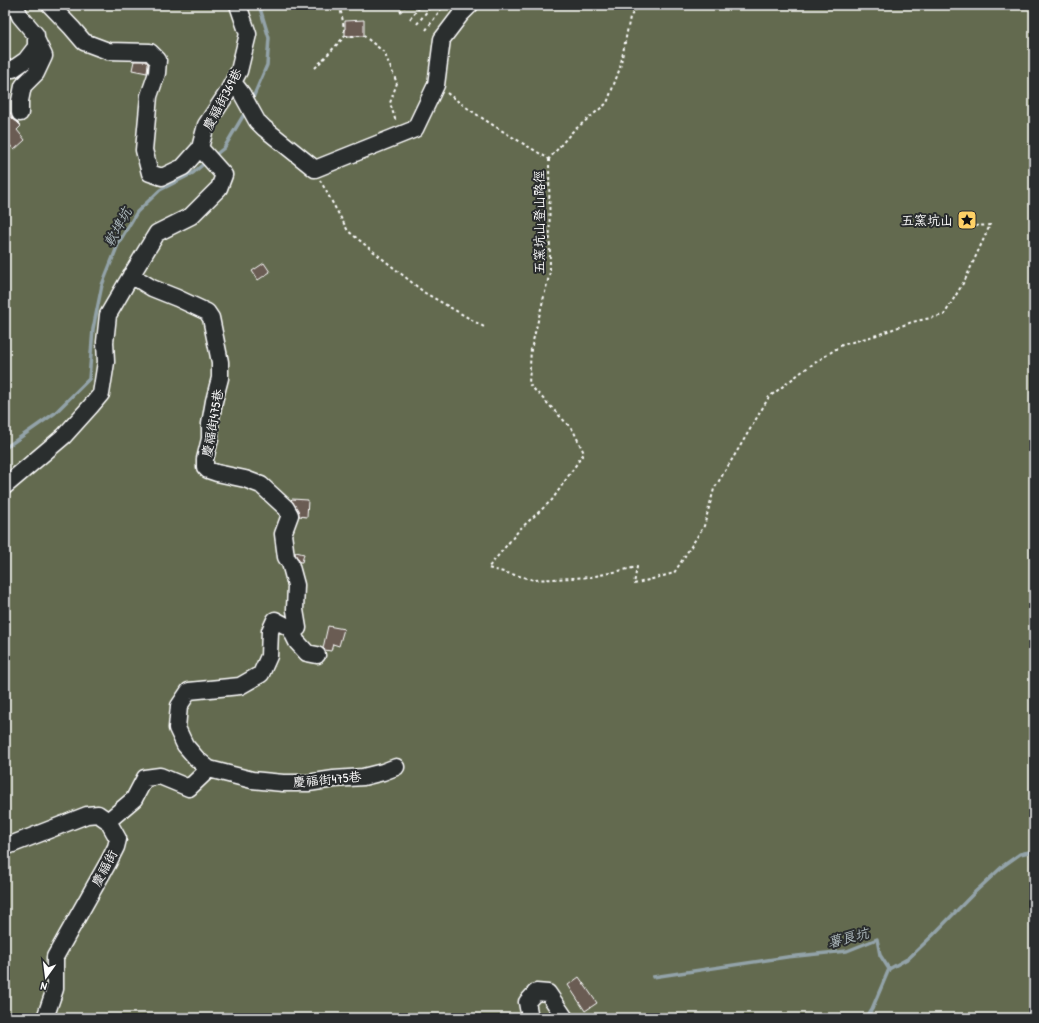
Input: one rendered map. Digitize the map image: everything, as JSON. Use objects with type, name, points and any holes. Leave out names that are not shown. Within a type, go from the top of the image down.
[{"type":"street","points":[[5,68],[13,69],[26,60],[36,47],[36,34],[20,16],[15,5]]},
{"type":"street","points":[[5,486],[64,436],[101,394],[106,362],[105,342],[108,315],[157,233],[191,216],[219,188],[224,175],[200,148],[183,167],[162,177],[150,173],[144,150],[149,96],[157,73],[158,60],[150,52],[108,51],[84,42],[50,5]]},
{"type":"street","name":"慶福街369巷","points":[[200,148],[206,125],[238,88],[239,71],[248,34],[238,5]]},
{"type":"street","points":[[238,88],[257,121],[315,169],[415,129],[436,85],[442,39],[461,14],[470,5]]},
{"type":"street","points":[[20,113],[20,101],[23,86],[36,72],[44,56],[36,39]]},
{"type":"street","name":"慶福街475巷","points":[[131,275],[152,288],[207,312],[212,318],[220,362],[220,378],[210,424],[210,439],[205,459],[205,467],[216,473],[245,479],[261,485],[286,508],[290,515],[283,534],[286,557],[290,563],[296,585],[295,610],[298,628],[290,628],[275,620],[270,630],[269,656],[261,674],[240,686],[189,691],[179,706],[177,728],[185,745],[197,759],[209,769],[252,780],[283,783],[308,783],[363,777],[396,767]]},
{"type":"street","points":[[290,628],[297,642],[307,653],[317,655]]},
{"type":"street","points":[[5,847],[87,815],[98,814],[108,821],[134,799],[145,778],[160,776],[188,788],[209,769]]},
{"type":"street","name":"慶福街","points":[[44,1018],[54,989],[55,957],[116,847],[118,839],[108,821]]},
{"type":"street","points":[[530,1018],[527,1002],[536,992],[548,993],[565,1018]]},
{"type":"path","points":[[338,5],[342,16],[345,36]]},
{"type":"path","points":[[400,12],[406,5]]},
{"type":"path","points":[[410,19],[421,5]]},
{"type":"path","points":[[417,24],[432,5]]},
{"type":"path","points":[[426,30],[444,5]]},
{"type":"path","points":[[436,85],[475,114],[549,159],[572,132],[607,103],[620,68],[630,17],[639,5]]},
{"type":"path","points":[[315,68],[345,36],[364,36],[384,52],[396,83],[390,103],[401,134]]},
{"type":"path","name":"五窯坑山登山路徑","points":[[549,159],[550,272],[531,349],[529,384],[573,430],[584,453],[552,500],[520,529],[488,568],[534,580],[591,577],[637,567],[634,584],[674,572],[704,526],[714,488],[769,397],[804,370],[842,345],[877,335],[912,322],[944,315],[965,280],[990,225],[961,227]]},
{"type":"path","points":[[315,169],[348,231],[425,293],[484,327]]},
{"type":"green space","points":[[5,5],[1034,5],[1034,1018],[5,1018]]},
{"type":"building","points":[[364,20],[364,36],[345,36],[345,21]]},
{"type":"building","points":[[134,61],[146,61],[148,64],[147,73],[132,70]]},
{"type":"building","points":[[5,107],[11,114],[12,118],[21,126],[17,130],[25,140],[14,150],[5,139]]},
{"type":"building","points":[[264,263],[270,272],[258,280],[252,271]]},
{"type":"building","points":[[291,500],[308,500],[307,517],[299,516],[298,510]]},
{"type":"building","points":[[296,552],[304,554],[302,562],[300,562],[295,554]]},
{"type":"building","points":[[328,626],[344,629],[339,646],[333,644],[331,651],[323,648]]},
{"type":"building","points":[[579,977],[597,1003],[585,1011],[568,985]]},
{"type":"waterway","name":"軟埤坑","points":[[252,100],[267,65],[269,38],[259,5]]},
{"type":"waterway","name":"軟埤坑","points":[[214,156],[224,148],[246,111]]},
{"type":"waterway","name":"軟埤坑","points":[[5,448],[55,413],[89,379],[93,329],[102,285],[119,242],[137,212],[160,190],[193,173],[207,161]]},
{"type":"waterway","name":"薯良坑","points":[[653,977],[787,957],[847,951],[877,939],[880,955],[889,969],[909,958],[1003,866],[1020,854],[1034,851]]},
{"type":"waterway","points":[[866,1018],[872,1009],[889,969]]},
{"type":"place","name":"五窯坑山","points":[[967,220]]}]
